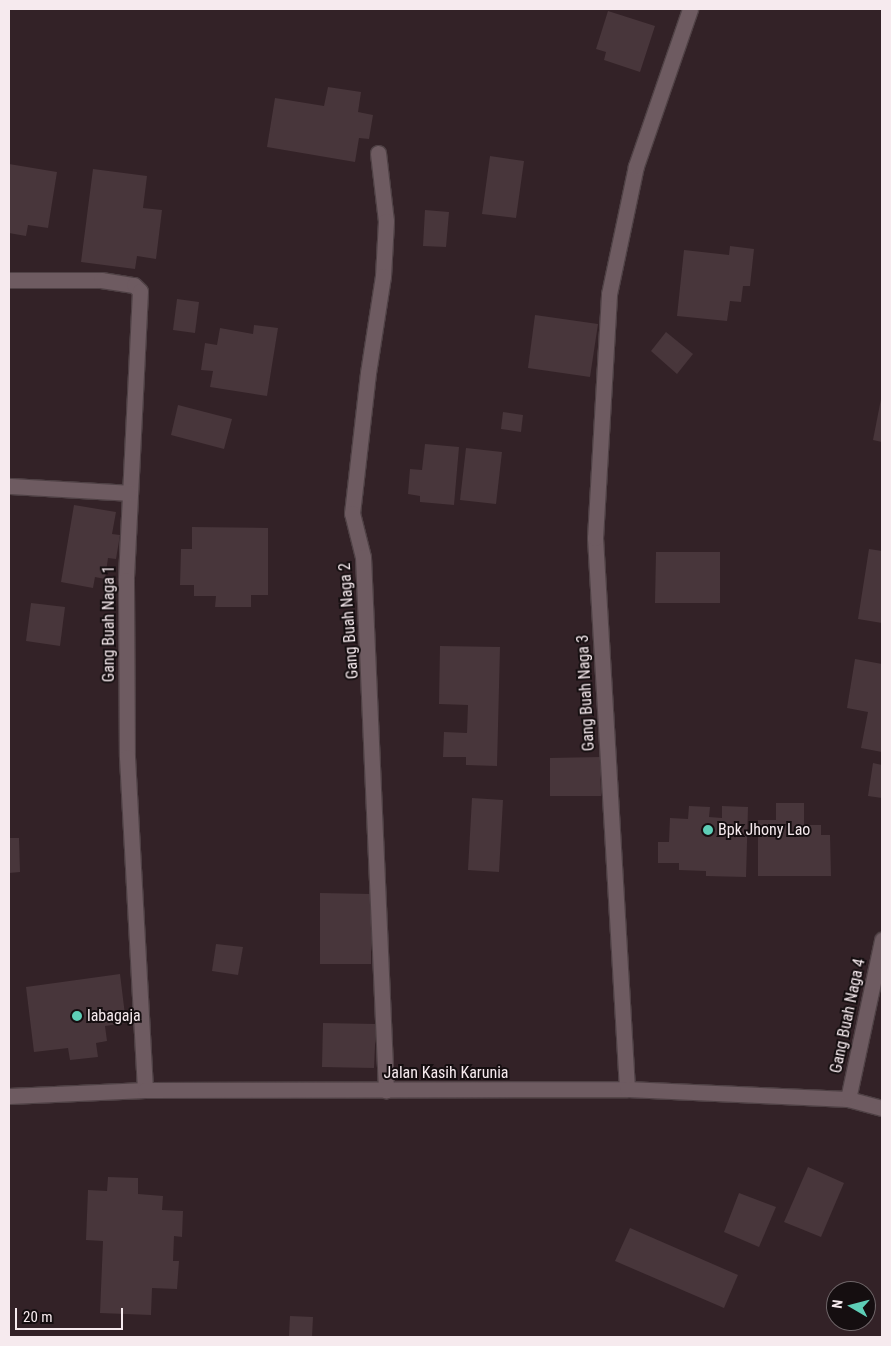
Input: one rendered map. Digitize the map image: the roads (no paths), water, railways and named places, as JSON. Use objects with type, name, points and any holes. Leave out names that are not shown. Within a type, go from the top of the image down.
[{"type":"street","name":"Gang Buah Naga 3","points":[[627,1089],[595,538],[609,294],[636,166],[690,9]]},
{"type":"street","name":"Gang Buah Naga 2","points":[[378,153],[386,222],[383,276],[368,373],[352,513],[364,557],[386,1091]]},
{"type":"street","name":"Gang Buah Naga 1","points":[[9,280],[101,280],[134,285],[140,292],[129,493],[126,757],[144,1090]]},
{"type":"street","points":[[9,486],[129,493]]},
{"type":"street","name":"Gang Buah Naga 4","points":[[848,1099],[882,940]]},
{"type":"street","name":"Jalan Kasih Karunia","points":[[9,1096],[144,1090],[386,1091],[627,1089],[848,1099],[882,1108]]},
{"type":"place","name":"Bpk Jhony Lao","points":[[708,830]]},
{"type":"place","name":"labagaja","points":[[77,1016]]}]
